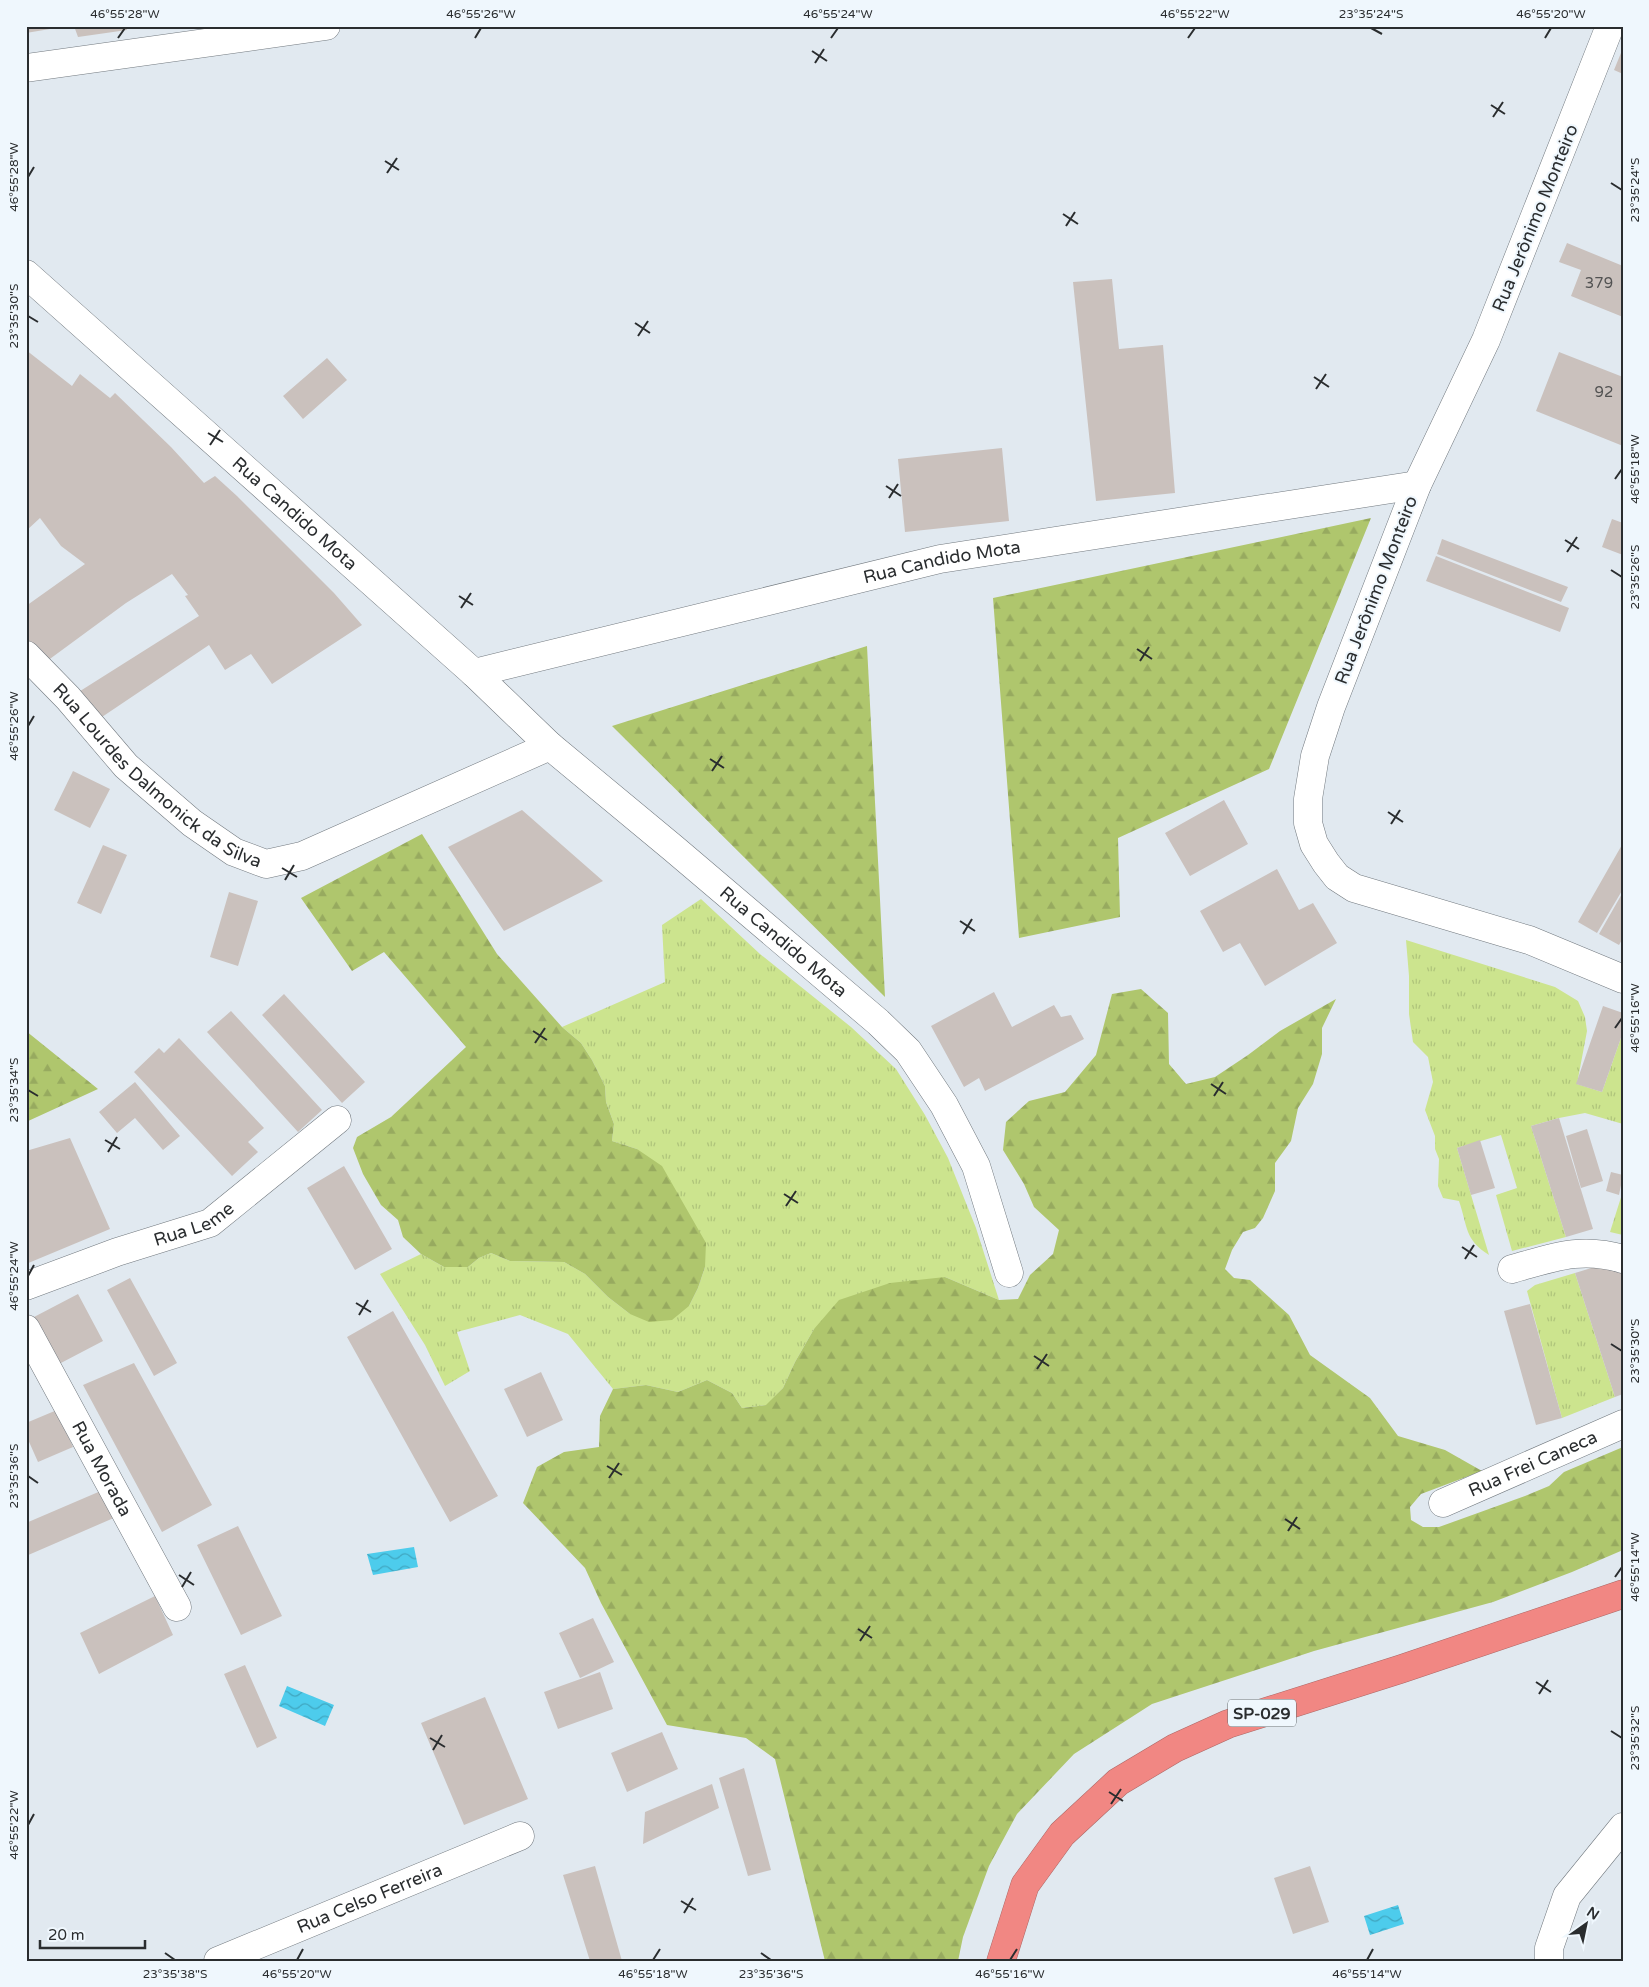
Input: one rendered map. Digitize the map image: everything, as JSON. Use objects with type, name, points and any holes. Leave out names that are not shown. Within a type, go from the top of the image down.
[{"type":"highway","name":"SP-029","points":[[1000,1961],[1025,1885],[1062,1834],[1118,1782],[1175,1748],[1228,1724],[1401,1669],[1623,1594]]},
{"type":"street","points":[[26,68],[326,26]]},
{"type":"street","name":"Rua Jerônimo Monteiro","points":[[1610,26],[1486,340],[1417,485],[1331,707],[1315,756],[1308,798],[1308,823],[1314,844],[1326,863],[1337,876],[1354,888],[1529,940],[1623,979]]},
{"type":"street","name":"Rua Candido Mota","points":[[26,274],[474,673],[550,746],[878,1022],[908,1051],[944,1104],[976,1166],[1009,1273]]},
{"type":"street","name":"Rua Candido Mota","points":[[474,673],[940,559],[1417,485]]},
{"type":"street","name":"Rua Lourdes Dalmonick da Silva","points":[[26,655],[68,698],[126,766],[159,796],[192,823],[234,852],[266,864],[302,856],[550,746]]},
{"type":"street","name":"Rua Leme","points":[[26,1286],[117,1252],[210,1223],[337,1120]]},
{"type":"street","points":[[1512,1269],[1569,1253],[1587,1252],[1623,1259]]},
{"type":"street","name":"Rua Morada","points":[[26,1329],[177,1607]]},
{"type":"street","name":"Rua Frei Caneca","points":[[1443,1503],[1623,1424]]},
{"type":"street","points":[[1549,1961],[1549,1948],[1567,1896],[1623,1827]]},
{"type":"street","name":"Rua Celso Ferreira","points":[[218,1961],[520,1836]]},
{"type":"green space","points":[[1371,518],[1269,769],[1118,838],[1120,917],[1019,938],[993,598]]},
{"type":"green space","points":[[867,646],[885,997],[612,726]]},
{"type":"green space","points":[[422,834],[497,954],[562,1027],[581,1043],[592,1060],[605,1086],[606,1102],[614,1124],[612,1141],[637,1149],[662,1166],[706,1243],[705,1267],[698,1288],[689,1306],[672,1320],[649,1322],[630,1314],[608,1297],[585,1274],[564,1262],[510,1261],[491,1253],[479,1258],[468,1267],[444,1267],[421,1254],[403,1237],[398,1220],[381,1205],[363,1174],[353,1148],[357,1137],[391,1117],[466,1047],[384,952],[352,971],[301,898]]},
{"type":"green space","points":[[701,899],[760,954],[851,1027],[896,1069],[925,1115],[948,1158],[976,1228],[999,1300],[945,1277],[814,1329],[783,1388],[767,1405],[742,1408],[732,1393],[707,1380],[678,1392],[646,1385],[613,1389],[568,1334],[520,1315],[457,1332],[470,1371],[445,1386],[425,1345],[380,1274],[421,1254],[444,1267],[468,1267],[479,1258],[491,1253],[510,1261],[564,1262],[585,1274],[608,1297],[630,1314],[689,1306],[705,1267],[637,1149],[612,1141],[614,1124],[606,1102],[605,1086],[581,1043],[562,1027],[665,982],[662,925]]},
{"type":"green space","points":[[1406,940],[1555,987],[1578,1001],[1585,1017],[1587,1031],[1577,1084],[1602,1092],[1623,1032],[1623,1124],[1585,1113],[1531,1126],[1566,1237],[1512,1251],[1496,1195],[1517,1188],[1501,1135],[1457,1148],[1489,1255],[1471,1238],[1459,1201],[1443,1198],[1438,1186],[1439,1159],[1435,1149],[1435,1136],[1425,1110],[1433,1082],[1428,1057],[1413,1042],[1409,1014],[1409,976]]},
{"type":"green space","points":[[1141,989],[1168,1013],[1169,1064],[1186,1084],[1215,1077],[1280,1031],[1336,999],[1322,1028],[1322,1054],[1313,1084],[1298,1108],[1291,1141],[1275,1163],[1275,1191],[1263,1218],[1255,1228],[1243,1232],[1232,1250],[1225,1269],[1234,1278],[1250,1280],[1289,1315],[1310,1355],[1370,1398],[1398,1436],[1445,1450],[1482,1471],[1421,1494],[1410,1507],[1411,1520],[1423,1527],[1439,1527],[1549,1486],[1564,1472],[1623,1447],[1623,1550],[1493,1602],[1314,1651],[1152,1704],[1074,1754],[1017,1814],[989,1866],[963,1937],[958,1961],[825,1961],[775,1759],[746,1738],[667,1725],[601,1603],[585,1568],[523,1503],[537,1467],[564,1452],[599,1447],[600,1416],[613,1389],[646,1385],[678,1392],[707,1380],[732,1393],[742,1408],[766,1405],[783,1388],[814,1329],[839,1300],[890,1283],[945,1277],[999,1300],[1018,1299],[1030,1275],[1053,1254],[1059,1230],[1034,1207],[1024,1184],[1003,1150],[1006,1122],[1029,1101],[1065,1092],[1096,1055],[1112,994]]},
{"type":"green space","points":[[26,1031],[98,1089],[26,1122]]},
{"type":"green space","points":[[1623,1191],[1623,1235],[1610,1232]]},
{"type":"green space","points":[[1575,1273],[1615,1397],[1562,1418],[1527,1291],[1535,1285]]},
{"type":"water","points":[[414,1547],[418,1567],[373,1575],[367,1554]]},
{"type":"water","points":[[287,1686],[334,1705],[325,1726],[279,1706]]},
{"type":"water","points":[[1398,1905],[1404,1924],[1370,1935],[1364,1916]]},
{"type":"building","points":[[26,26],[62,26],[62,27],[26,33]]},
{"type":"building","points":[[74,26],[126,26],[127,30],[78,37]]},
{"type":"building","points":[[1623,48],[1623,74],[1614,70]]},
{"type":"building","points":[[1567,243],[1623,266],[1623,317],[1571,296],[1581,270],[1559,262]]},
{"type":"building","points":[[1112,279],[1119,349],[1163,345],[1175,493],[1096,501],[1073,282]]},
{"type":"building","points":[[26,350],[72,386],[80,374],[110,398],[115,393],[171,447],[204,483],[215,476],[237,496],[334,593],[362,625],[272,684],[251,654],[225,670],[209,645],[96,721],[77,693],[199,616],[185,596],[188,595],[172,574],[126,603],[43,664],[26,643],[26,606],[85,564],[61,546],[40,518],[26,531]]},
{"type":"building","points":[[1559,352],[1623,377],[1623,446],[1536,411]]},
{"type":"building","points":[[327,358],[347,380],[303,419],[283,396]]},
{"type":"building","points":[[1002,448],[1009,521],[905,532],[898,459]]},
{"type":"building","points":[[1612,519],[1623,523],[1623,555],[1602,547]]},
{"type":"building","points":[[1442,539],[1568,587],[1561,602],[1437,554]]},
{"type":"building","points":[[1436,556],[1569,608],[1560,632],[1426,581]]},
{"type":"building","points":[[73,771],[110,789],[90,828],[54,810]]},
{"type":"building","points":[[1224,800],[1248,844],[1190,876],[1165,833]]},
{"type":"building","points":[[522,810],[603,881],[504,931],[448,847]]},
{"type":"building","points":[[1623,843],[1623,889],[1597,933],[1578,922]]},
{"type":"building","points":[[103,845],[127,855],[101,914],[77,903]]},
{"type":"building","points":[[1277,869],[1299,910],[1313,903],[1337,943],[1265,986],[1240,943],[1223,952],[1200,911]]},
{"type":"building","points":[[229,892],[258,901],[238,966],[210,957]]},
{"type":"building","points":[[1623,892],[1623,938],[1619,945],[1599,934]]},
{"type":"building","points":[[994,992],[1012,1027],[1054,1005],[1061,1017],[1071,1015],[1084,1039],[985,1091],[979,1078],[964,1087],[931,1026]]},
{"type":"building","points":[[284,994],[365,1082],[342,1103],[262,1015]]},
{"type":"building","points":[[1603,1006],[1623,1013],[1623,1032],[1602,1092],[1576,1084]]},
{"type":"building","points":[[231,1011],[322,1110],[298,1132],[207,1032]]},
{"type":"building","points":[[179,1038],[264,1128],[248,1142],[258,1152],[232,1176],[134,1072],[159,1048],[164,1053]]},
{"type":"building","points":[[135,1082],[180,1136],[163,1150],[135,1118],[117,1133],[99,1112]]},
{"type":"building","points":[[1559,1118],[1593,1229],[1566,1237],[1531,1126]]},
{"type":"building","points":[[1587,1129],[1603,1181],[1581,1188],[1566,1136]]},
{"type":"building","points":[[70,1138],[110,1229],[26,1264],[26,1151]]},
{"type":"building","points":[[1480,1140],[1495,1188],[1471,1195],[1457,1148]]},
{"type":"building","points":[[344,1166],[392,1249],[355,1270],[307,1188]]},
{"type":"building","points":[[1611,1172],[1623,1175],[1619,1195],[1606,1191]]},
{"type":"building","points":[[1601,1265],[1623,1269],[1623,1394],[1615,1397],[1575,1273]]},
{"type":"building","points":[[130,1278],[177,1363],[154,1376],[107,1290]]},
{"type":"building","points":[[78,1294],[103,1341],[59,1364],[34,1317]]},
{"type":"building","points":[[1530,1304],[1562,1418],[1536,1425],[1504,1311]]},
{"type":"building","points":[[393,1311],[498,1496],[450,1522],[347,1337]]},
{"type":"building","points":[[134,1363],[212,1505],[162,1532],[83,1385]]},
{"type":"building","points":[[541,1372],[563,1420],[527,1437],[504,1389]]},
{"type":"building","points":[[57,1410],[73,1447],[38,1462],[26,1435],[26,1423]]},
{"type":"building","points":[[103,1490],[116,1517],[26,1556],[26,1523]]},
{"type":"building","points":[[238,1526],[282,1616],[241,1635],[197,1545]]},
{"type":"building","points":[[155,1596],[173,1635],[99,1674],[80,1633]]},
{"type":"building","points":[[593,1618],[614,1662],[580,1678],[559,1633]]},
{"type":"building","points":[[245,1665],[277,1738],[257,1748],[224,1674]]},
{"type":"building","points":[[600,1672],[613,1709],[558,1729],[544,1692]]},
{"type":"building","points":[[485,1697],[528,1799],[464,1825],[421,1723]]},
{"type":"building","points":[[662,1732],[678,1769],[627,1792],[611,1753]]},
{"type":"building","points":[[744,1768],[771,1870],[748,1876],[719,1778]]},
{"type":"building","points":[[712,1784],[719,1808],[643,1844],[645,1812]]},
{"type":"building","points":[[595,1866],[622,1961],[590,1961],[563,1875]]},
{"type":"building","points":[[1310,1866],[1329,1922],[1293,1934],[1274,1878]]}]
